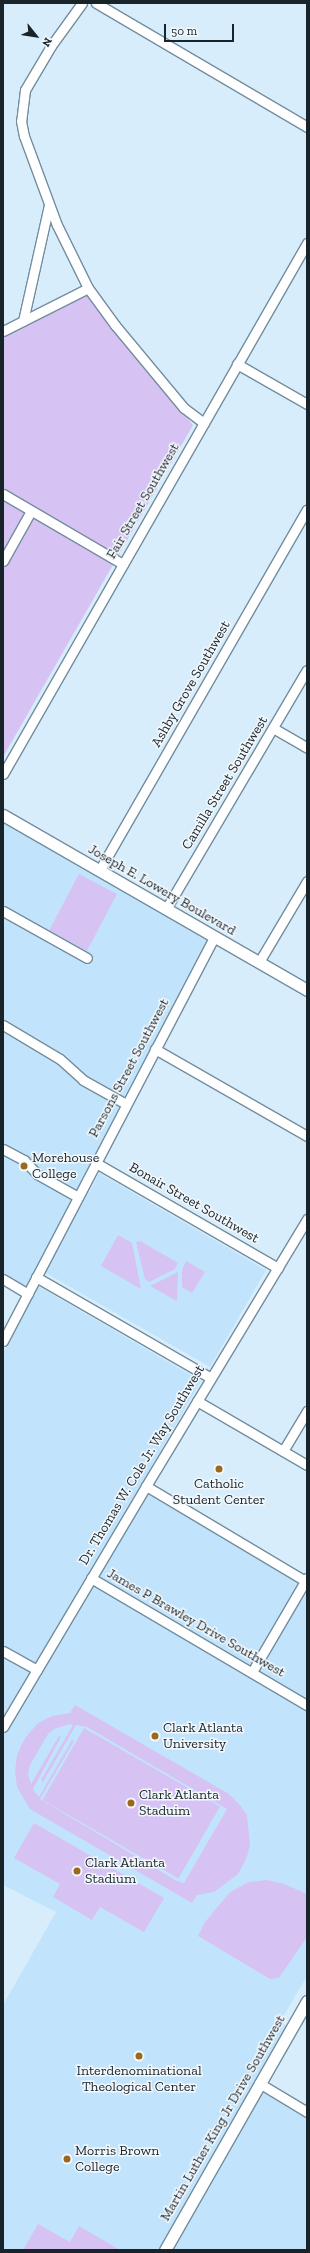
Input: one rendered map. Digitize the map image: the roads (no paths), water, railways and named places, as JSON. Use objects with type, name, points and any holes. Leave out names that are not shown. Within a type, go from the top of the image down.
[{"type":"main road","name":"Joseph E. Lowery Boulevard","points":[[4,816],[307,990]]},
{"type":"main road","name":"Martin Luther King Jr Drive Southwest","points":[[165,2250],[307,2001]]},
{"type":"street","points":[[82,3],[32,75],[25,90],[22,105],[24,136],[49,204],[71,257],[88,288],[115,325],[184,408],[204,423]]},
{"type":"street","points":[[96,3],[307,127]]},
{"type":"street","points":[[23,321],[49,204]]},
{"type":"street","name":"Fair Street Southwest","points":[[3,774],[307,243]]},
{"type":"street","points":[[3,331],[88,288]]},
{"type":"street","points":[[237,364],[307,404]]},
{"type":"street","points":[[3,494],[123,564]]},
{"type":"street","name":"Ashby Grove Southwest","points":[[99,871],[307,510]]},
{"type":"street","points":[[3,561],[32,511]]},
{"type":"street","name":"Camilla Street Southwest","points":[[166,909],[307,670]]},
{"type":"street","points":[[273,728],[307,748]]},
{"type":"street","points":[[259,962],[307,881]]},
{"type":"street","points":[[3,910],[87,958]]},
{"type":"street","name":"Parsons Street Southwest","points":[[3,1341],[214,937]]},
{"type":"street","points":[[3,1025],[60,1059],[82,1080],[126,1104]]},
{"type":"street","points":[[155,1049],[307,1136]]},
{"type":"street","points":[[3,1148],[24,1160],[37,1174],[78,1197]]},
{"type":"street","name":"Bonair Street Southwest","points":[[96,1163],[278,1268]]},
{"type":"street","name":"Dr. Thomas W. Cole Jr. Way Southwest","points":[[3,1727],[307,1219]]},
{"type":"street","points":[[36,1276],[211,1378]]},
{"type":"street","points":[[3,1279],[28,1294]]},
{"type":"street","points":[[197,1401],[307,1465]]},
{"type":"street","points":[[283,1451],[307,1411]]},
{"type":"street","points":[[146,1486],[306,1580],[252,1672]]},
{"type":"street","name":"James P Brawley Drive Southwest","points":[[91,1578],[307,1704]]},
{"type":"street","points":[[3,1651],[37,1670]]},
{"type":"street","points":[[259,2083],[307,2112]]},
{"type":"place","name":"Morehouse College","points":[[24,1166]]},
{"type":"place","name":"Catholic Student Center","points":[[219,1469]]},
{"type":"place","name":"Clark Atlanta University","points":[[155,1736]]},
{"type":"place","name":"Clark Atlanta Staduim","points":[[131,1803]]},
{"type":"place","name":"Clark Atlanta Stadium","points":[[77,1871]]},
{"type":"place","name":"Interdenominational Theological Center","points":[[139,2056]]},
{"type":"place","name":"Morris Brown College","points":[[67,2159]]}]
